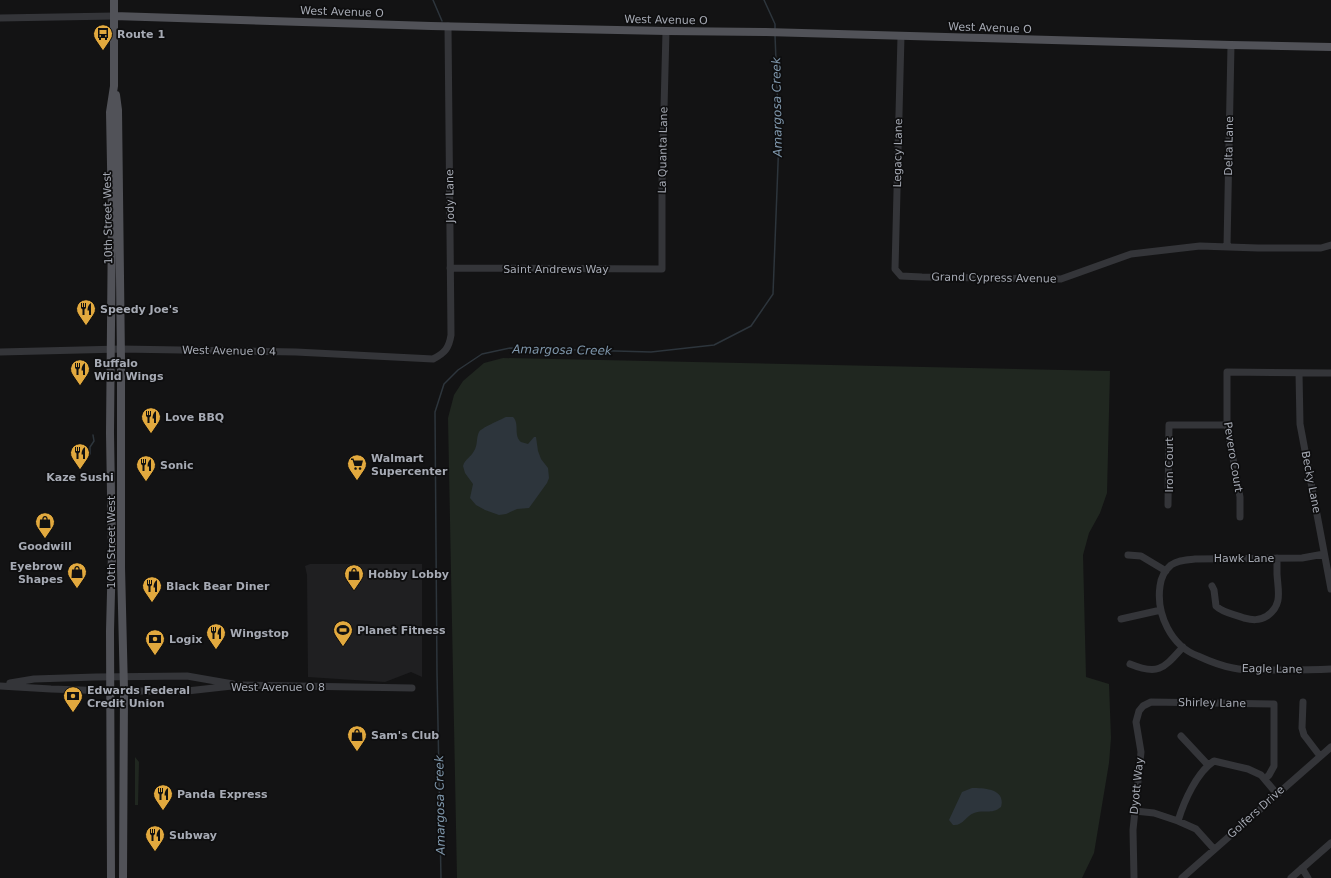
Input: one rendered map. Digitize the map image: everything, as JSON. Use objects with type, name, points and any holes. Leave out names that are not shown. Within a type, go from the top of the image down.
[{"type":"main road","name":"10th Street West","points":[[111,878],[110,631],[112,554],[112,217],[110,112],[114,86],[114,0]]},
{"type":"main road","name":"West Avenue O","points":[[114,16],[448,26],[766,32],[1329,48]]},
{"type":"main road","name":"10th Street West","points":[[114,86],[118,110],[121,349],[121,514],[124,676],[123,878]]},
{"type":"main road","points":[[111,452],[116,458],[116,509],[121,514]]},
{"type":"main road","points":[[111,829],[124,825]]},
{"type":"main road","points":[[111,829],[123,834]]},
{"type":"street","name":"West Avenue O","points":[[0,18],[114,16]]},
{"type":"street","name":"Jody Lane","points":[[433,359],[445,351],[450,344],[451,335],[448,26]]},
{"type":"street","name":"La Quanta Lane","points":[[662,269],[662,186],[666,31]]},
{"type":"street","name":"Legacy Lane","points":[[895,269],[901,36]]},
{"type":"street","name":"Delta Lane","points":[[1227,246],[1231,46]]},
{"type":"street","name":"Grand Cypress Avenue","points":[[895,269],[901,276],[1061,279],[1132,254],[1200,246],[1321,248],[1331,245]]},
{"type":"street","name":"Saint Andrews Way","points":[[450,268],[662,269]]},
{"type":"street","name":"West Avenue O 4","points":[[0,352],[121,349],[296,352],[433,359]]},
{"type":"street","name":"Pevero Court","points":[[1240,518],[1240,497],[1227,425],[1227,372],[1299,373]]},
{"type":"street","points":[[1299,373],[1331,373]]},
{"type":"street","name":"Becky Lane","points":[[1299,373],[1300,424],[1331,589]]},
{"type":"street","name":"Iron Court","points":[[1168,505],[1169,425],[1227,425]]},
{"type":"street","name":"Hawk Lane","points":[[1166,570],[1180,560],[1302,558],[1324,554]]},
{"type":"street","points":[[1128,556],[1141,556],[1166,570]]},
{"type":"street","points":[[1212,586],[1216,606],[1220,610],[1252,620],[1265,618],[1272,612],[1278,603],[1280,595],[1277,558]]},
{"type":"street","name":"Eagle Lane","points":[[1166,570],[1161,579],[1159,592],[1161,610],[1166,625],[1173,637],[1183,647],[1196,656],[1232,668],[1248,670],[1331,670]]},
{"type":"street","points":[[1121,619],[1161,610]]},
{"type":"street","points":[[1130,664],[1142,669],[1158,670],[1168,663],[1183,647]]},
{"type":"street","name":"West Avenue O 8","points":[[0,685],[34,680],[110,676],[187,676],[241,685]]},
{"type":"street","name":"West Avenue O 8","points":[[0,685],[110,691],[192,691],[241,685],[412,688]]},
{"type":"street","name":"Shirley Lane","points":[[1151,702],[1274,704],[1274,766],[1265,779]]},
{"type":"street","name":"Dyott Way","points":[[1134,878],[1133,830],[1141,752],[1136,722],[1139,711],[1143,706],[1151,702]]},
{"type":"street","points":[[1302,702],[1302,728],[1304,735],[1320,756]]},
{"type":"street","points":[[1181,736],[1208,765]]},
{"type":"street","name":"Golfers Drive","points":[[1182,878],[1331,747]]},
{"type":"street","points":[[1178,820],[1183,805],[1203,771],[1214,761],[1248,769],[1261,775],[1277,794]]},
{"type":"street","points":[[1135,811],[1154,813],[1178,820],[1196,829],[1214,849]]},
{"type":"street","points":[[1291,878],[1331,843]]},
{"type":"street","points":[[1302,868],[1308,878]]},
{"type":"shaded area","points":[[503,358],[1110,371],[1107,493],[1100,513],[1089,533],[1083,555],[1086,677],[1109,684],[1111,738],[1109,763],[1094,853],[1082,878],[457,878],[448,418],[454,395],[463,381],[484,363]]},
{"type":"shaded area","points":[[506,417],[513,417],[515,420],[517,436],[521,442],[528,444],[534,437],[536,437],[538,451],[541,459],[548,468],[549,478],[529,508],[517,509],[506,514],[499,515],[476,505],[470,498],[473,484],[465,473],[463,466],[475,449],[480,430]]},
{"type":"shaded area","points":[[310,564],[422,564],[422,677],[411,672],[385,682],[308,677],[307,575],[305,566]]},
{"type":"shaded area","points":[[135,757],[139,762],[138,805],[135,805]]},
{"type":"shaded area","points":[[972,788],[988,789],[997,793],[1002,801],[1001,807],[994,811],[971,814],[959,824],[953,825],[949,820],[962,792]]},
{"type":"waterway","points":[[433,0],[442,21]]},
{"type":"waterway","name":"Amargosa Creek","points":[[764,0],[775,24],[775,30]]},
{"type":"waterway","name":"Amargosa Creek","points":[[441,878],[437,673],[435,412],[444,384],[458,370],[482,354],[510,348],[651,352],[714,345],[751,326],[773,294],[779,138],[775,35]]},
{"type":"waterway","points":[[90,454],[90,447],[94,441],[93,435]]},
{"type":"place","name":"Route 1","points":[[103,51]]},
{"type":"place","name":"Speedy Joe's","points":[[86,326]]},
{"type":"place","name":"Buffalo Wild Wings","points":[[80,386]]},
{"type":"place","name":"Love BBQ","points":[[151,434]]},
{"type":"place","name":"Kaze Sushi","points":[[80,470]]},
{"type":"place","name":"Walmart Supercenter","points":[[357,481]]},
{"type":"place","name":"Sonic","points":[[146,482]]},
{"type":"place","name":"Goodwill","points":[[45,539]]},
{"type":"place","name":"Eyebrow Shapes","points":[[77,589]]},
{"type":"place","name":"Hobby Lobby","points":[[354,591]]},
{"type":"place","name":"Black Bear Diner","points":[[152,603]]},
{"type":"place","name":"Planet Fitness","points":[[343,647]]},
{"type":"place","name":"Wingstop","points":[[216,650]]},
{"type":"place","name":"Logix","points":[[155,656]]},
{"type":"place","name":"Edwards Federal Credit Union","points":[[73,713]]},
{"type":"place","name":"Sam's Club","points":[[357,752]]},
{"type":"place","name":"Panda Express","points":[[163,811]]},
{"type":"place","name":"Subway","points":[[155,852]]}]
